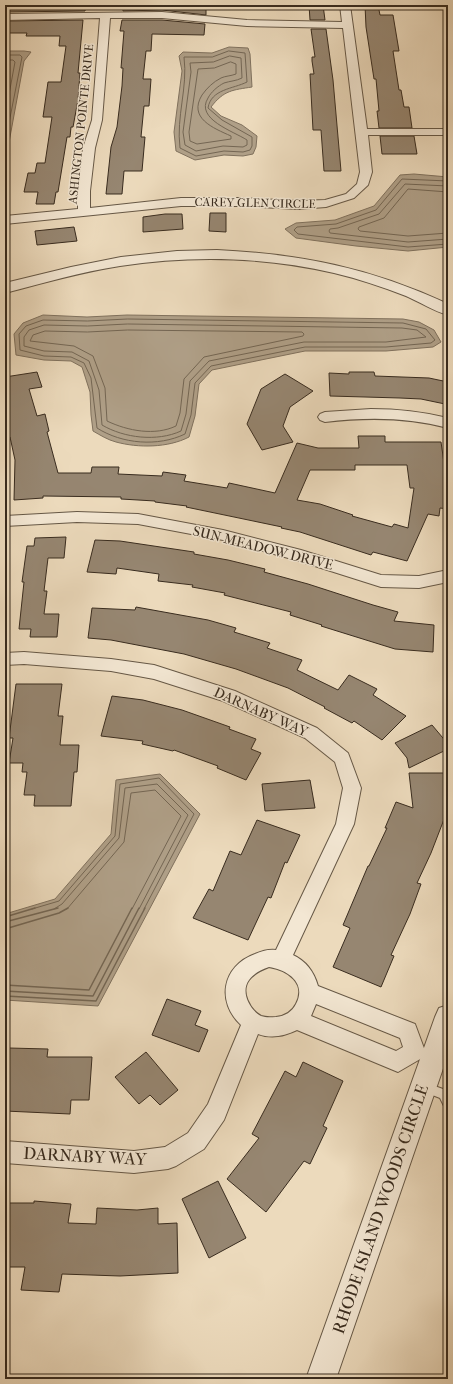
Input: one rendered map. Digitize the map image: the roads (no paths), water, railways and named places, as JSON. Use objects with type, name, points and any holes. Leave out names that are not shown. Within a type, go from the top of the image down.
[{"type":"street","name":"CAREY GLEN CIRCLE","points":[[5,220],[181,202],[239,202],[299,205],[326,204],[350,196],[362,185],[366,172],[345,5]]},
{"type":"street","points":[[5,17],[105,15],[162,16],[278,25],[348,26]]},
{"type":"street","name":"ASHINGTON POINTE DRIVE","points":[[84,212],[84,191],[89,148],[97,120],[105,15]]},
{"type":"street","points":[[362,132],[448,132]]},
{"type":"street","points":[[5,288],[78,269],[138,259],[200,254],[239,254],[281,258],[358,274],[422,296],[448,310]]},
{"type":"street","points":[[326,417],[360,413],[426,416],[448,423]]},
{"type":"street","name":"SUN MEADOW DRIVE","points":[[5,521],[77,517],[138,519],[223,535],[381,580],[419,582],[448,576]]},
{"type":"street","name":"DARNABY WAY","points":[[5,659],[24,658],[111,665],[154,672],[236,699],[311,733],[342,758],[352,788],[345,824],[281,960]]},
{"type":"street","points":[[270,958],[281,960],[292,965],[302,973],[310,992],[306,1006],[296,1020],[278,1027],[265,1027],[253,1022],[244,1015],[238,1006],[235,995],[236,984],[241,974],[248,966],[270,958]]},
{"type":"street","points":[[296,1020],[398,1062],[424,1055],[408,1032],[310,992]]},
{"type":"street","name":"RHODE ISLAND WOODS CIRCLE","points":[[321,1379],[440,1094],[424,1055],[448,1017]]},
{"type":"street","name":"DARNABY WAY","points":[[5,1152],[134,1162],[168,1158],[196,1141],[216,1112],[253,1022]]},
{"type":"water","points":[[229,47],[248,48],[250,54],[252,87],[229,92],[220,97],[211,107],[221,116],[242,125],[257,136],[256,147],[253,154],[243,156],[224,155],[195,160],[176,151],[174,132],[182,71],[179,56],[183,52],[212,53]]},
{"type":"water","points":[[5,51],[31,52],[24,61],[5,164]]},
{"type":"water","points":[[414,174],[448,177],[448,247],[408,251],[356,246],[296,238],[285,229],[296,223],[335,220],[374,206],[400,175]]},
{"type":"water","points":[[43,315],[87,317],[127,315],[403,319],[419,322],[434,330],[441,342],[433,347],[386,351],[305,351],[212,370],[199,384],[195,416],[189,437],[181,441],[162,445],[143,446],[113,441],[93,431],[90,392],[82,367],[71,361],[44,360],[16,355],[14,334],[23,323]]},
{"type":"water","points":[[160,774],[200,814],[98,1006],[5,1000],[5,914],[55,899],[111,834],[116,780]]}]
